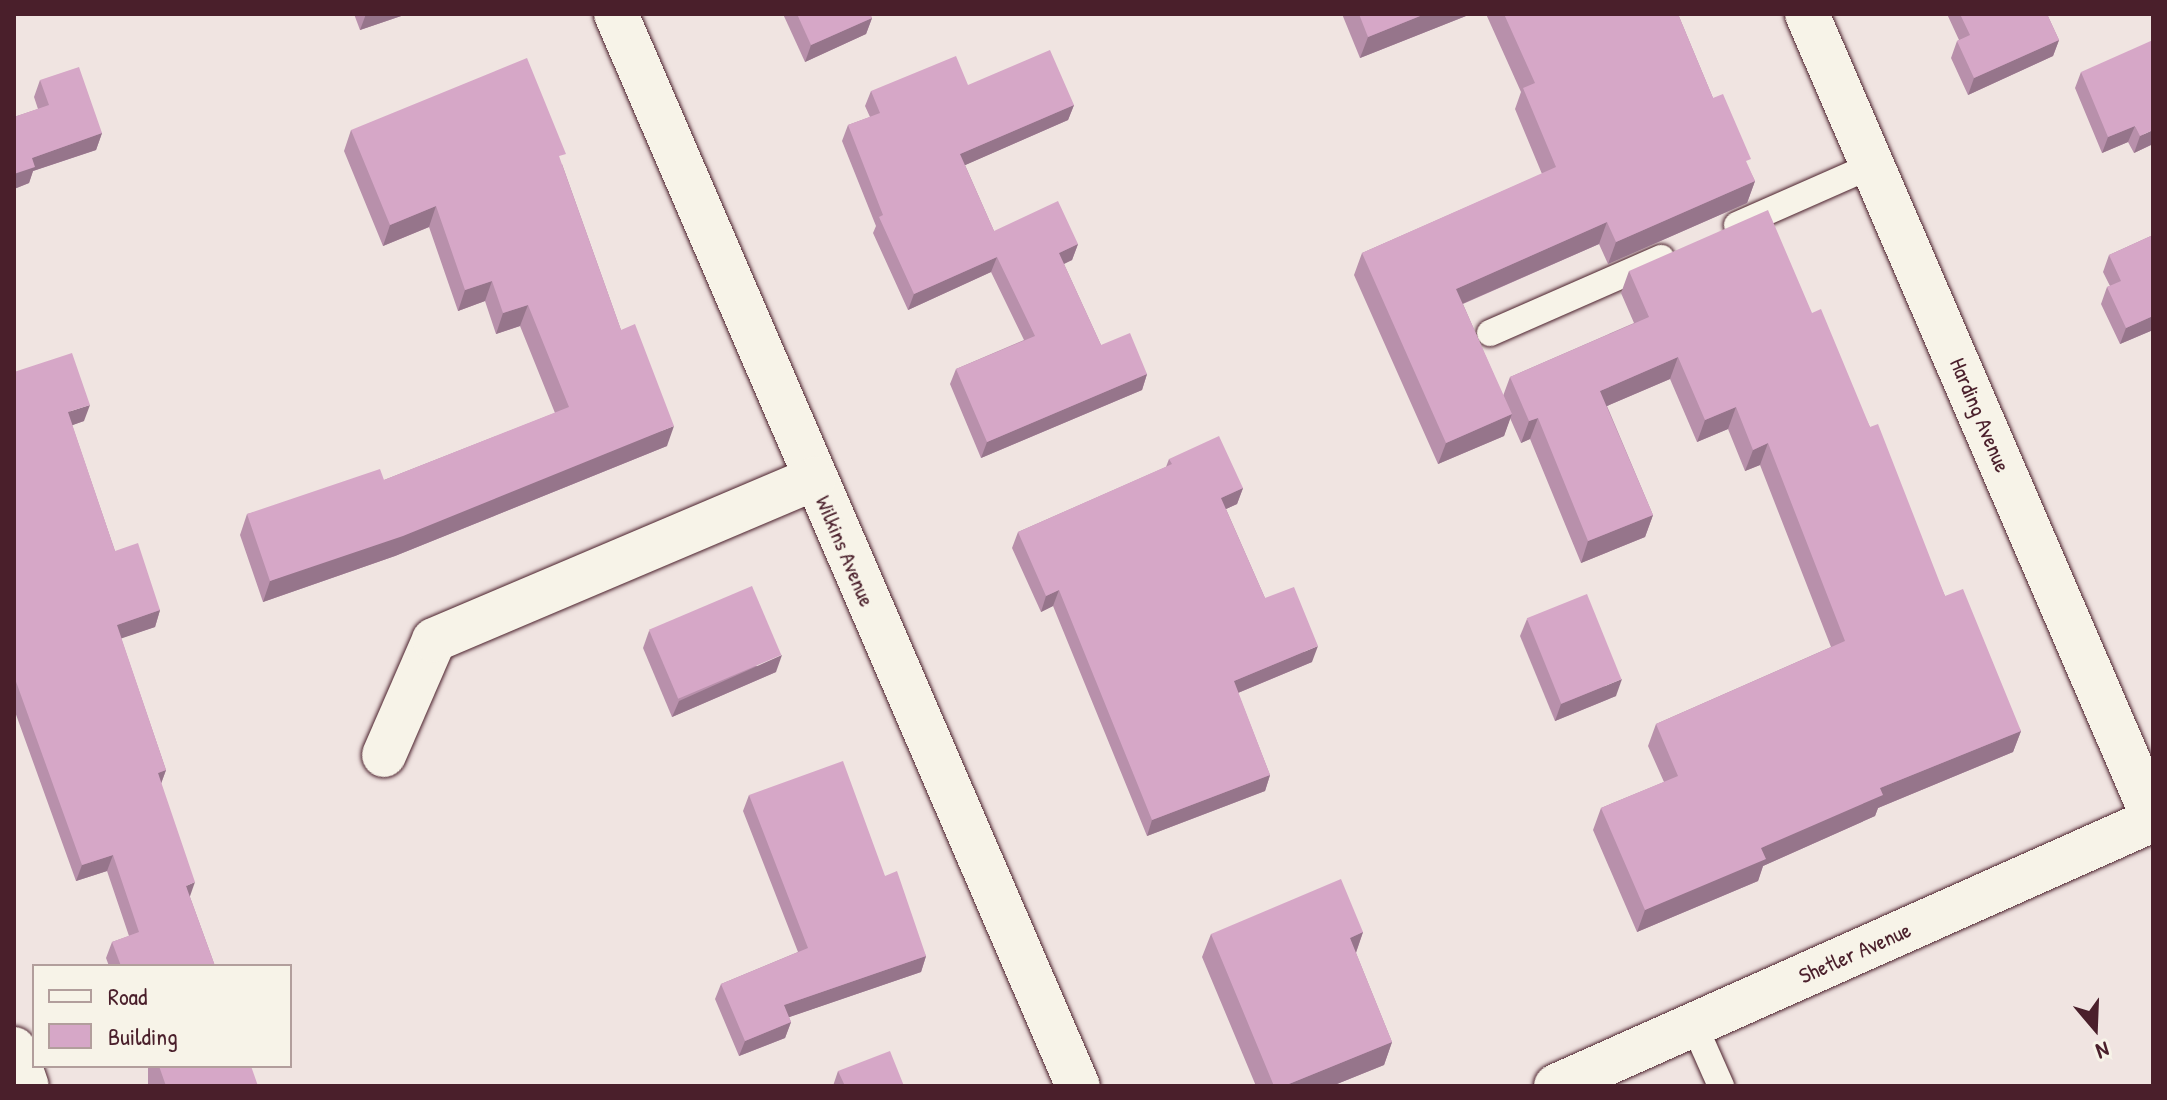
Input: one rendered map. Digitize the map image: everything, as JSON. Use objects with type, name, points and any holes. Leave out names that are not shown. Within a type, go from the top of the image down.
[{"type":"street","name":"Wilkins Avenue","points":[[616,14],[1078,1086]]},
{"type":"street","name":"Harding Avenue","points":[[1807,14],[2153,819]]},
{"type":"street","points":[[384,755],[434,640],[814,479]]},
{"type":"street","name":"Shetler Avenue","points":[[1556,1086],[2153,819]]},
{"type":"street","points":[[14,1049],[27,1086]]},
{"type":"lane","points":[[1717,234],[1873,165]]},
{"type":"lane","points":[[1490,333],[1688,246]]},
{"type":"lane","points":[[1694,1025],[1721,1086]]},
{"type":"building","points":[[797,14],[870,14],[872,18],[811,45]]},
{"type":"building","points":[[1359,14],[1425,14],[1368,37]]},
{"type":"building","points":[[1504,14],[1678,14],[1713,98],[1723,94],[1751,159],[1746,161],[1755,181],[1616,242],[1607,222],[1456,289],[1512,414],[1446,443],[1362,253],[1556,167],[1523,88],[1535,83]]},
{"type":"building","points":[[1960,14],[2047,14],[2059,40],[1974,78],[1957,41],[1970,35]]},
{"type":"building","points":[[2153,40],[2153,130],[2140,136],[2135,126],[2108,137],[2081,72]]},
{"type":"building","points":[[1050,50],[1074,105],[960,154],[994,231],[1058,201],[1078,244],[1059,253],[1101,345],[1130,333],[1147,374],[987,442],[956,369],[1035,336],[997,257],[914,294],[879,217],[883,215],[848,125],[880,113],[871,91],[956,56],[968,85]]},
{"type":"building","points":[[527,58],[566,154],[559,156],[621,330],[635,324],[674,426],[403,536],[270,581],[247,514],[380,469],[384,480],[569,407],[528,305],[503,313],[492,281],[465,290],[436,206],[390,225],[351,130]]},
{"type":"building","points":[[79,67],[102,133],[32,158],[35,167],[14,174],[14,117],[49,105],[40,80]]},
{"type":"building","points":[[1768,210],[1812,313],[1821,309],[1870,427],[1878,424],[1945,596],[1963,589],[2021,731],[1880,788],[1883,795],[1761,848],[1766,859],[1645,910],[1601,808],[1678,776],[1656,724],[1845,641],[1768,443],[1753,450],[1736,407],[1705,420],[1678,357],[1600,391],[1653,515],[1588,541],[1538,418],[1529,421],[1510,377],[1649,317],[1629,271]]},
{"type":"building","points":[[2153,235],[2153,316],[2126,328],[2107,287],[2121,281],[2109,255]]},
{"type":"building","points":[[72,353],[90,405],[68,412],[115,551],[138,543],[160,610],[117,625],[166,770],[158,773],[195,882],[186,886],[214,964],[120,964],[112,942],[139,932],[113,855],[82,865],[14,676],[14,372]]},
{"type":"building","points":[[1219,436],[1243,488],[1221,498],[1265,598],[1294,587],[1318,646],[1234,681],[1270,775],[1152,820],[1059,590],[1046,596],[1018,532],[1172,464],[1169,459]]},
{"type":"building","points":[[752,586],[781,655],[678,699],[649,630]]},
{"type":"building","points":[[1587,594],[1621,679],[1561,704],[1527,618]]},
{"type":"building","points":[[843,761],[885,876],[897,871],[926,956],[784,1005],[791,1022],[745,1041],[721,984],[808,948],[749,795]]},
{"type":"building","points":[[1341,879],[1363,932],[1350,938],[1392,1042],[1284,1086],[1274,1086],[1211,934]]},
{"type":"building","points":[[890,1051],[904,1086],[845,1086],[838,1071]]},
{"type":"building","points":[[160,1068],[252,1068],[258,1086],[166,1086]]}]
